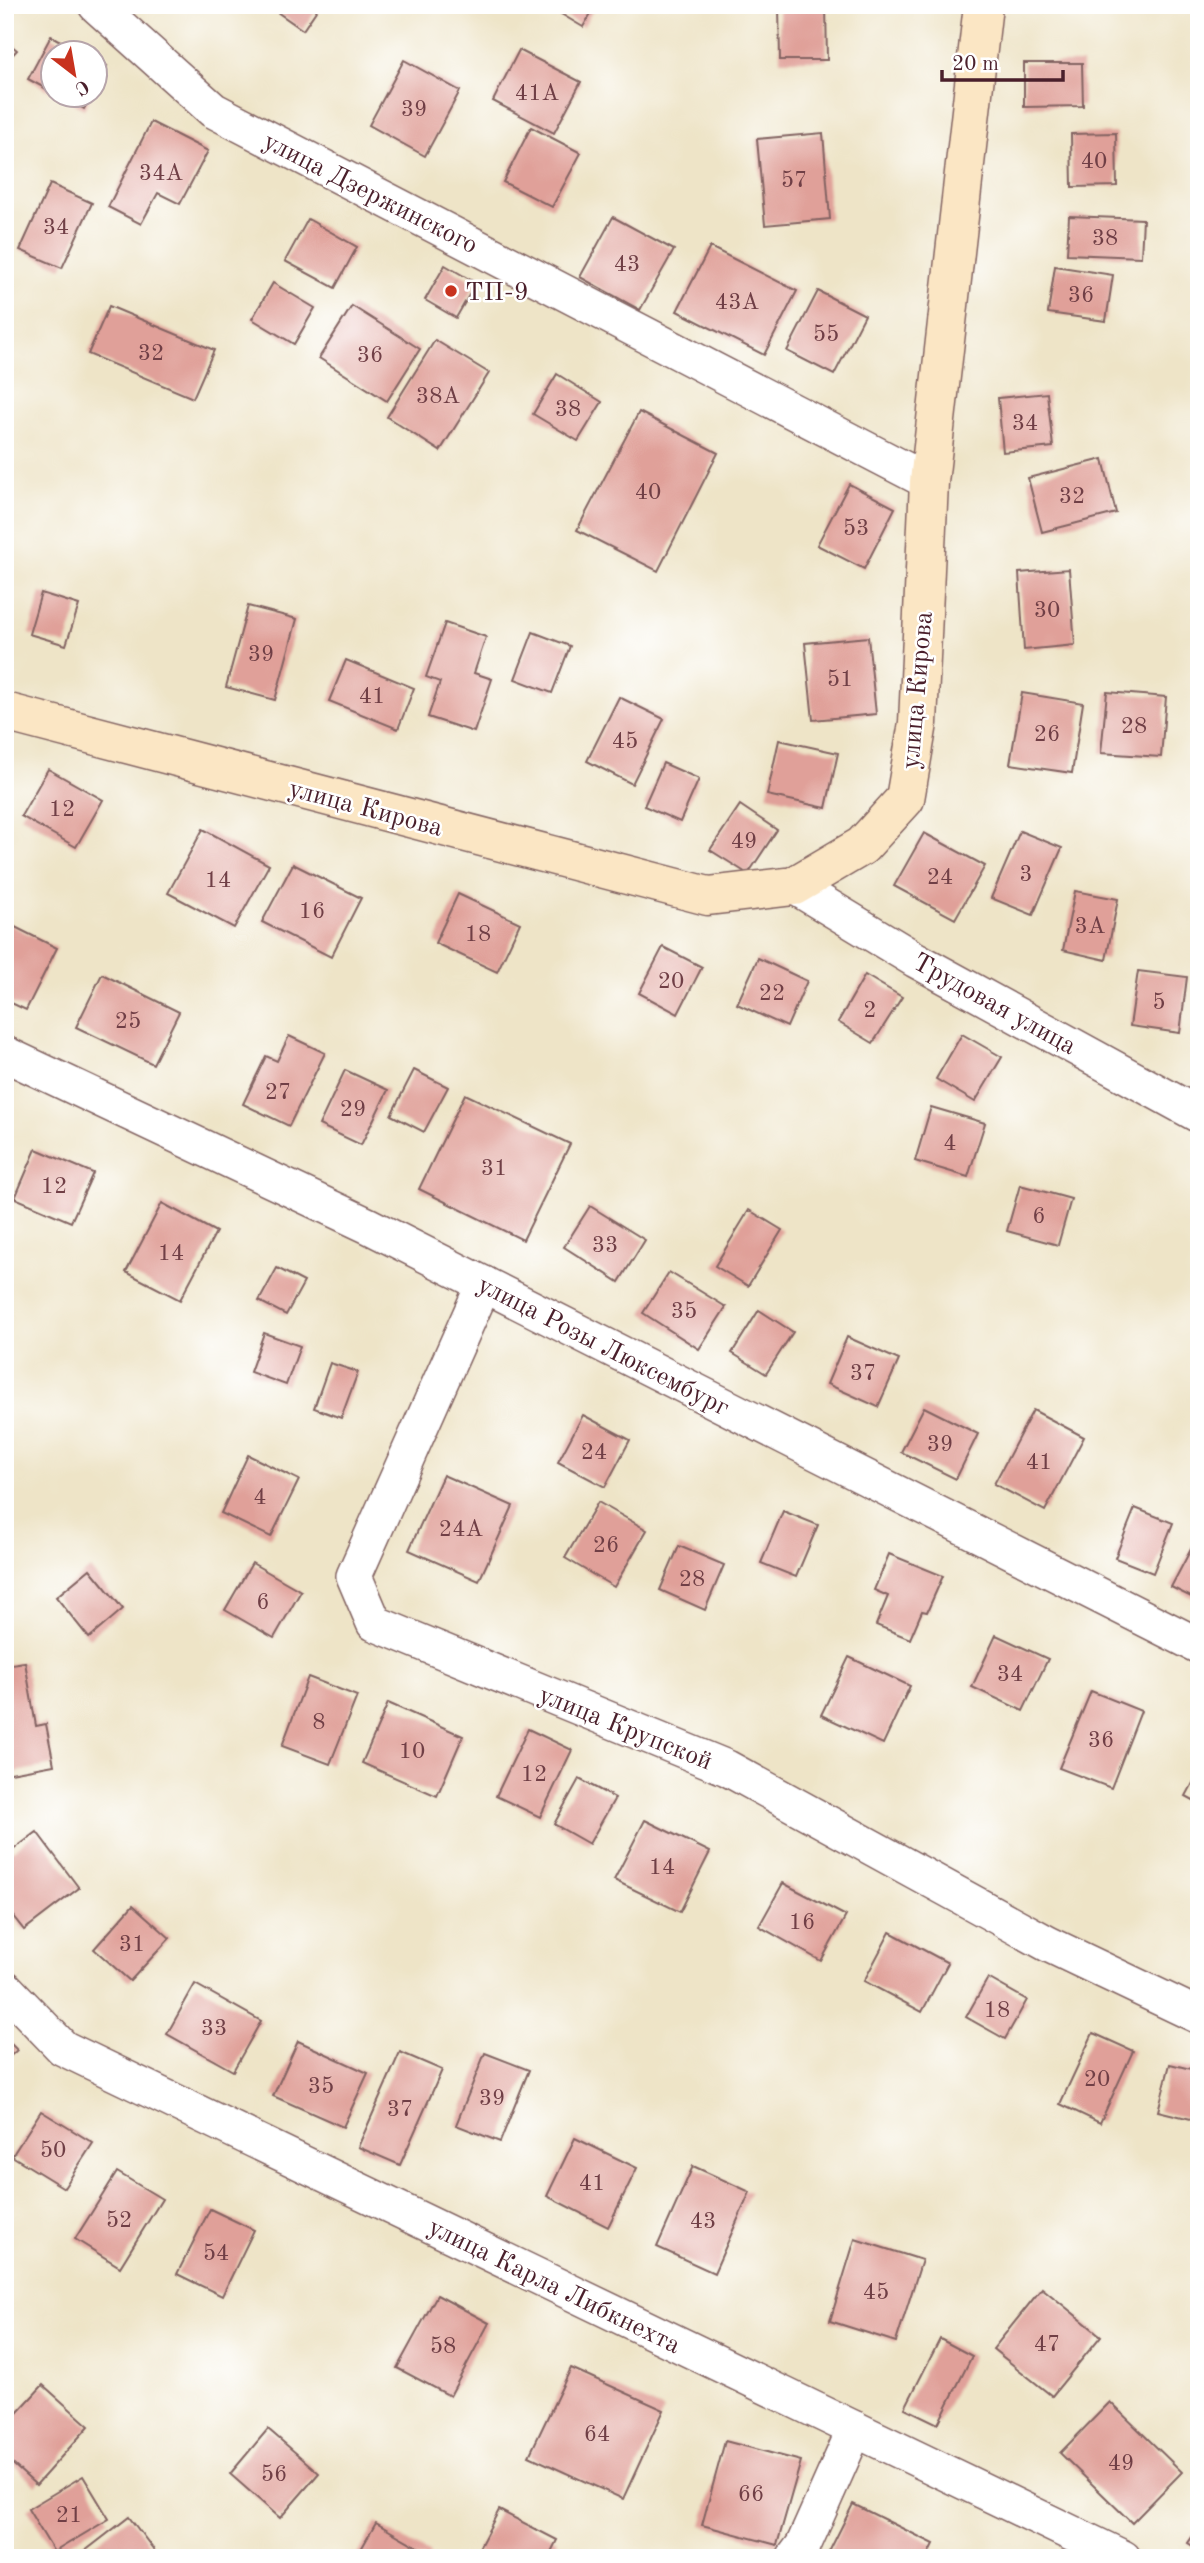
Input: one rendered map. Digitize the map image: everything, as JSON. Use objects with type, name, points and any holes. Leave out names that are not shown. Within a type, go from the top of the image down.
[{"type":"main road","name":"улица Кирова","points":[[5,712],[708,896],[794,886],[863,846],[905,799],[918,723],[929,482],[983,5]]},
{"type":"street","name":"улица Дзержинского","points":[[96,5],[213,110],[929,482]]},
{"type":"street","name":"Трудовая улица","points":[[794,886],[916,960],[1199,1115]]},
{"type":"street","name":"улица Розы Люксембург","points":[[5,1054],[369,1226],[1199,1646]]},
{"type":"street","name":"улица Крупской","points":[[484,1284],[354,1576],[374,1623],[727,1768],[1048,1944],[1199,2016]]},
{"type":"street","name":"улица Карла Либкнехта","points":[[5,1988],[62,2048],[1123,2558]]},
{"type":"street","points":[[794,2558],[803,2546],[855,2429]]},
{"type":"building","points":[[267,5],[320,5],[303,30]]},
{"type":"building","points":[[546,5],[596,5],[583,27]]},
{"type":"building","points":[[779,6],[826,6],[827,60],[780,60]]},
{"type":"building","points":[[5,40],[17,50],[5,63]]},
{"type":"building","points":[[519,50],[581,82],[554,133],[493,101]]},
{"type":"building","points":[[38,60],[38,84],[28,79]]},
{"type":"building","points":[[404,60],[460,91],[425,156],[369,125]]},
{"type":"building","points":[[1024,63],[1082,63],[1083,106],[1024,107]]},
{"type":"building","points":[[151,122],[208,151],[180,204],[158,193],[141,224],[108,207]]},
{"type":"building","points":[[531,127],[581,153],[552,207],[503,182]]},
{"type":"building","points":[[823,133],[830,219],[765,225],[757,139]]},
{"type":"building","points":[[1116,133],[1117,186],[1072,187],[1071,134]]},
{"type":"building","points":[[50,184],[92,203],[62,268],[20,250]]},
{"type":"building","points":[[1069,216],[1143,219],[1141,257],[1067,254]]},
{"type":"building","points":[[613,217],[674,250],[640,310],[580,277]]},
{"type":"building","points":[[308,219],[357,247],[335,288],[285,261]]},
{"type":"building","points":[[710,247],[797,291],[764,355],[677,311]]},
{"type":"building","name":"ТП-9","points":[[445,265],[476,283],[456,318],[425,300]]},
{"type":"building","points":[[1055,266],[1113,275],[1106,321],[1048,313]]},
{"type":"building","points":[[273,283],[315,308],[294,344],[252,319]]},
{"type":"building","points":[[818,291],[865,315],[834,375],[787,351]]},
{"type":"building","points":[[109,306],[214,350],[193,398],[88,354]]},
{"type":"building","points":[[352,306],[420,349],[387,401],[319,358]]},
{"type":"building","points":[[435,340],[489,373],[440,451],[387,417]]},
{"type":"building","points":[[557,374],[602,402],[578,441],[533,414]]},
{"type":"building","points":[[1047,393],[1053,447],[1003,452],[998,398]]},
{"type":"building","points":[[639,412],[718,453],[658,571],[577,530]]},
{"type":"building","points":[[1103,459],[1116,513],[1042,532],[1028,478]]},
{"type":"building","points":[[849,484],[895,508],[864,569],[817,545]]},
{"type":"building","points":[[1069,569],[1075,645],[1024,650],[1019,573]]},
{"type":"building","points":[[41,593],[79,605],[66,645],[29,634]]},
{"type":"building","points":[[248,606],[297,619],[275,700],[226,687]]},
{"type":"building","points":[[445,623],[486,637],[474,673],[492,679],[474,732],[428,717],[440,682],[426,677]]},
{"type":"building","points":[[533,632],[570,646],[552,693],[515,679]]},
{"type":"building","points":[[868,637],[876,714],[813,720],[805,643]]},
{"type":"building","points":[[346,660],[414,688],[398,729],[329,701]]},
{"type":"building","points":[[1107,692],[1166,697],[1161,757],[1101,753]]},
{"type":"building","points":[[1022,693],[1083,703],[1072,773],[1010,764]]},
{"type":"building","points":[[619,697],[664,719],[632,784],[587,761]]},
{"type":"building","points":[[779,740],[838,753],[826,808],[767,795]]},
{"type":"building","points":[[663,763],[699,779],[680,822],[644,806]]},
{"type":"building","points":[[48,769],[103,800],[76,847],[21,816]]},
{"type":"building","points":[[740,805],[777,830],[748,874],[710,850]]},
{"type":"building","points":[[203,829],[269,865],[234,928],[168,893]]},
{"type":"building","points":[[1020,831],[1062,848],[1033,915],[991,898]]},
{"type":"building","points":[[924,833],[985,866],[955,919],[894,886]]},
{"type":"building","points":[[293,864],[361,898],[331,957],[262,922]]},
{"type":"building","points":[[1075,891],[1118,899],[1106,960],[1063,950]]},
{"type":"building","points":[[458,894],[520,923],[497,972],[435,943]]},
{"type":"building","points":[[5,922],[57,948],[26,1010],[5,1000]]},
{"type":"building","points":[[663,947],[702,967],[678,1014],[639,993]]},
{"type":"building","points":[[758,958],[807,981],[787,1027],[737,1004]]},
{"type":"building","points":[[1138,971],[1187,977],[1180,1033],[1130,1026]]},
{"type":"building","points":[[102,974],[179,1012],[153,1064],[76,1027]]},
{"type":"building","points":[[865,975],[902,997],[873,1043],[838,1022]]},
{"type":"building","points":[[962,1034],[1002,1057],[975,1102],[936,1079]]},
{"type":"building","points":[[289,1036],[325,1053],[289,1126],[243,1104],[266,1056],[277,1061]]},
{"type":"building","points":[[345,1070],[388,1090],[361,1145],[319,1125]]},
{"type":"building","points":[[414,1070],[448,1087],[424,1132],[391,1115]]},
{"type":"building","points":[[465,1094],[570,1144],[523,1240],[419,1189]]},
{"type":"building","points":[[931,1107],[985,1123],[968,1177],[915,1161]]},
{"type":"building","points":[[36,1149],[93,1173],[71,1222],[15,1198]]},
{"type":"building","points":[[1020,1185],[1071,1199],[1058,1245],[1007,1231]]},
{"type":"building","points":[[162,1203],[216,1232],[180,1300],[126,1272]]},
{"type":"building","points":[[590,1206],[645,1240],[619,1282],[564,1247]]},
{"type":"building","points":[[749,1210],[782,1230],[748,1286],[715,1266]]},
{"type":"building","points":[[277,1268],[304,1282],[286,1315],[259,1301]]},
{"type":"building","points":[[669,1272],[726,1307],[699,1349],[643,1313]]},
{"type":"building","points":[[759,1310],[793,1332],[766,1374],[732,1353]]},
{"type":"building","points":[[264,1333],[300,1346],[286,1385],[250,1372]]},
{"type":"building","points":[[847,1337],[899,1360],[878,1407],[827,1384]]},
{"type":"building","points":[[330,1363],[358,1372],[341,1418],[314,1408]]},
{"type":"building","points":[[924,1407],[978,1434],[956,1479],[901,1452]]},
{"type":"building","points":[[1033,1410],[1084,1437],[1045,1511],[994,1484]]},
{"type":"building","points":[[583,1415],[630,1440],[605,1487],[558,1462]]},
{"type":"building","points":[[248,1455],[299,1480],[271,1537],[221,1513]]},
{"type":"building","points":[[443,1475],[513,1506],[479,1581],[409,1550]]},
{"type":"building","points":[[598,1502],[647,1530],[614,1587],[565,1558]]},
{"type":"building","points":[[1135,1508],[1173,1523],[1153,1573],[1115,1558]]},
{"type":"building","points":[[783,1511],[818,1525],[796,1577],[761,1563]]},
{"type":"building","points":[[1199,1534],[1199,1601],[1171,1587]]},
{"type":"building","points":[[679,1546],[724,1565],[705,1610],[660,1590]]},
{"type":"building","points":[[889,1554],[943,1576],[927,1612],[922,1611],[910,1639],[876,1625],[888,1596],[874,1590]]},
{"type":"building","points":[[252,1563],[301,1591],[274,1638],[225,1610]]},
{"type":"building","points":[[90,1569],[123,1609],[89,1638],[56,1597]]},
{"type":"building","points":[[996,1635],[1048,1659],[1023,1711],[972,1687]]},
{"type":"building","points":[[849,1657],[910,1686],[883,1744],[821,1715]]},
{"type":"building","points":[[25,1662],[36,1726],[46,1724],[54,1765],[5,1774],[5,1665]]},
{"type":"building","points":[[308,1677],[357,1696],[330,1764],[282,1746]]},
{"type":"building","points":[[1091,1691],[1141,1711],[1111,1788],[1059,1768]]},
{"type":"building","points":[[388,1703],[463,1736],[437,1796],[362,1763]]},
{"type":"building","points":[[528,1729],[572,1750],[540,1817],[496,1796]]},
{"type":"building","points":[[1199,1772],[1199,1803],[1186,1796]]},
{"type":"building","points":[[579,1779],[615,1798],[589,1844],[554,1824]]},
{"type":"building","points":[[645,1820],[710,1852],[680,1912],[614,1880]]},
{"type":"building","points":[[37,1832],[79,1888],[24,1930],[5,1906],[5,1856]]},
{"type":"building","points":[[783,1883],[846,1916],[821,1961],[759,1926]]},
{"type":"building","points":[[133,1905],[170,1938],[130,1981],[94,1949]]},
{"type":"building","points":[[890,1932],[948,1963],[922,2012],[864,1981]]},
{"type":"building","points":[[988,1978],[1027,2000],[1005,2039],[966,2017]]},
{"type":"building","points":[[195,1984],[261,2021],[233,2071],[167,2034]]},
{"type":"building","points":[[1093,2033],[1133,2051],[1100,2123],[1060,2104]]},
{"type":"building","points":[[5,2038],[17,2050],[5,2061]]},
{"type":"building","points":[[298,2041],[368,2073],[343,2127],[273,2096]]},
{"type":"building","points":[[400,2052],[442,2070],[400,2165],[358,2147]]},
{"type":"building","points":[[485,2053],[529,2070],[500,2142],[456,2125]]},
{"type":"building","points":[[1170,2064],[1199,2071],[1199,2121],[1158,2111]]},
{"type":"building","points":[[41,2111],[93,2143],[64,2188],[12,2156]]},
{"type":"building","points":[[575,2138],[637,2168],[608,2227],[547,2196]]},
{"type":"building","points":[[693,2166],[750,2192],[714,2273],[657,2247]]},
{"type":"building","points":[[117,2172],[162,2199],[120,2267],[75,2239]]},
{"type":"building","points":[[210,2209],[254,2230],[222,2296],[177,2274]]},
{"type":"building","points":[[855,2239],[922,2260],[896,2342],[830,2321]]},
{"type":"building","points":[[1042,2288],[1101,2336],[1052,2396],[993,2349]]},
{"type":"building","points":[[437,2295],[489,2323],[450,2396],[397,2368]]},
{"type":"building","points":[[940,2339],[972,2356],[938,2424],[905,2408]]},
{"type":"building","points":[[571,2368],[664,2410],[623,2499],[529,2456]]},
{"type":"building","points":[[43,2385],[89,2426],[36,2485],[5,2457],[5,2426]]},
{"type":"building","points":[[1110,2402],[1182,2472],[1132,2523],[1060,2453]]},
{"type":"building","points":[[268,2429],[319,2473],[280,2518],[230,2474]]},
{"type":"building","points":[[725,2441],[801,2461],[777,2545],[702,2525]]},
{"type":"building","points":[[83,2476],[109,2519],[54,2552],[28,2509]]},
{"type":"building","points":[[853,2504],[934,2544],[927,2558],[826,2558]]},
{"type":"building","points":[[499,2510],[557,2540],[548,2558],[487,2558],[477,2552]]},
{"type":"building","points":[[129,2517],[160,2558],[76,2558]]},
{"type":"building","points":[[376,2523],[430,2554],[428,2558],[356,2558]]},
{"type":"building","points":[[1199,2527],[1199,2550],[1188,2543]]},
{"type":"place","name":"ТП-9","points":[[451,291]]}]
